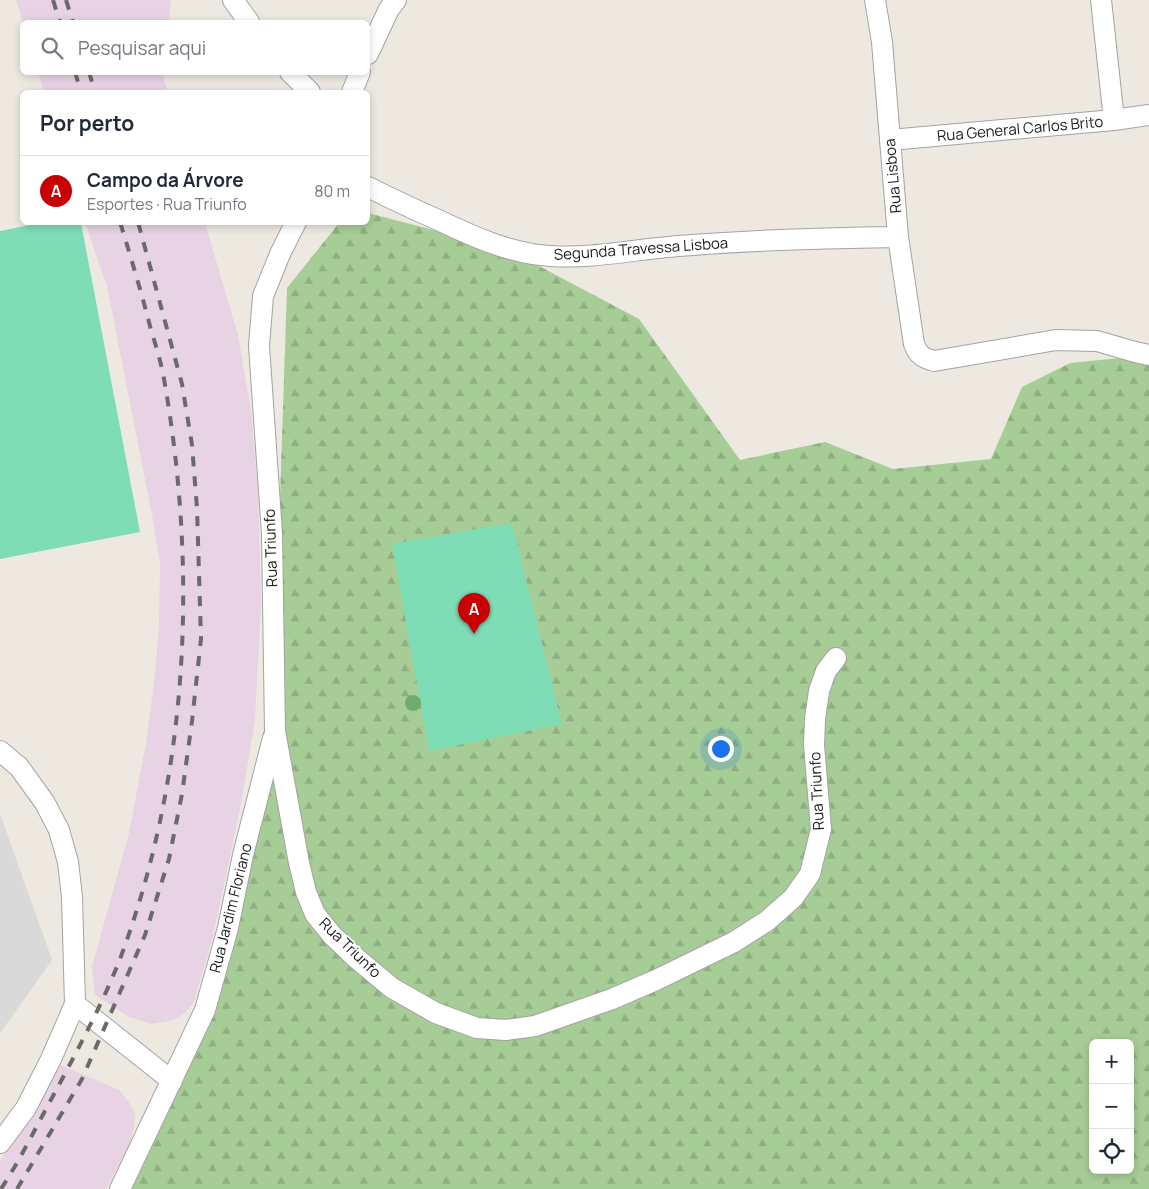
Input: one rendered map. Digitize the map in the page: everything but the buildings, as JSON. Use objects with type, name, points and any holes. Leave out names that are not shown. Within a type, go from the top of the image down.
[{"type":"street","points":[[233,0],[248,20]]},
{"type":"street","points":[[370,50],[396,0]]},
{"type":"street","name":"Rua Lisboa","points":[[876,0],[882,42],[898,237],[914,344],[917,352],[924,359],[934,361],[1056,340],[1097,340],[1135,352],[1149,354]]},
{"type":"street","points":[[1101,0],[1114,120]]},
{"type":"street","points":[[293,75],[308,90]]},
{"type":"street","points":[[353,90],[359,75]]},
{"type":"street","name":"Rua General Carlos Brito","points":[[890,140],[1114,120],[1149,115]]},
{"type":"street","name":"Segunda Travessa Lisboa","points":[[370,188],[474,236],[507,249],[550,256],[586,255],[734,242],[808,238],[898,237]]},
{"type":"street","name":"Rua Triunfo","points":[[294,225],[263,296],[259,346],[272,534],[275,731],[299,864],[306,892],[315,914],[332,936],[392,988],[436,1013],[477,1028],[506,1030],[535,1026],[570,1015],[656,980],[734,942],[767,921],[793,898],[810,874],[821,829],[814,745],[815,719],[819,691],[826,671],[836,658]]},
{"type":"street","name":"Rua Jardim Floriano","points":[[120,1189],[205,1010],[228,928],[243,855],[275,731]]},
{"type":"street","points":[[0,751],[19,767],[45,803],[59,830],[68,862],[72,897],[75,1004],[51,1059],[26,1108],[0,1143]]},
{"type":"street","points":[[75,1004],[172,1081]]},
{"type":"shaded area","points":[[16,0],[171,0],[169,20],[22,20]]},
{"type":"shaded area","points":[[39,75],[165,75],[164,80],[167,90],[43,90]]},
{"type":"shaded area","points":[[86,225],[206,225],[238,335],[251,410],[258,490],[261,603],[255,720],[240,809],[213,936],[194,1002],[184,1014],[174,1020],[151,1024],[129,1017],[95,995],[92,967],[129,833],[146,743],[155,676],[159,625],[160,564],[107,286]]},
{"type":"shaded area","points":[[0,814],[52,960],[0,1033]]},
{"type":"shaded area","points":[[61,1065],[119,1090],[135,1114],[130,1143],[106,1189],[0,1189],[0,1161]]},
{"type":"green space","points":[[370,214],[507,249],[639,319],[740,460],[825,442],[893,469],[991,459],[1022,387],[1070,363],[1149,355],[1149,1189],[114,1189],[220,957],[274,677],[287,288],[337,225],[370,225]]},
{"type":"green space","points":[[30,225],[81,225],[140,532],[0,559],[0,231]]},
{"type":"green space","points":[[512,523],[562,724],[429,751],[392,544]]},
{"type":"railway","points":[[53,0],[59,20]]},
{"type":"railway","points":[[66,0],[72,20]]},
{"type":"railway","points":[[76,75],[80,90]]},
{"type":"railway","points":[[90,75],[94,90]]},
{"type":"railway","points":[[1,1189],[80,1046],[120,959],[143,889],[161,818],[173,745],[181,672],[183,598],[181,525],[175,452],[161,366],[121,225]]},
{"type":"railway","points":[[17,1189],[82,1079],[145,935],[169,859],[182,794],[192,721],[201,639],[197,508],[192,445],[182,384],[139,225]]},
{"type":"place","name":"Campo da Árvore","points":[[474,634]]}]
